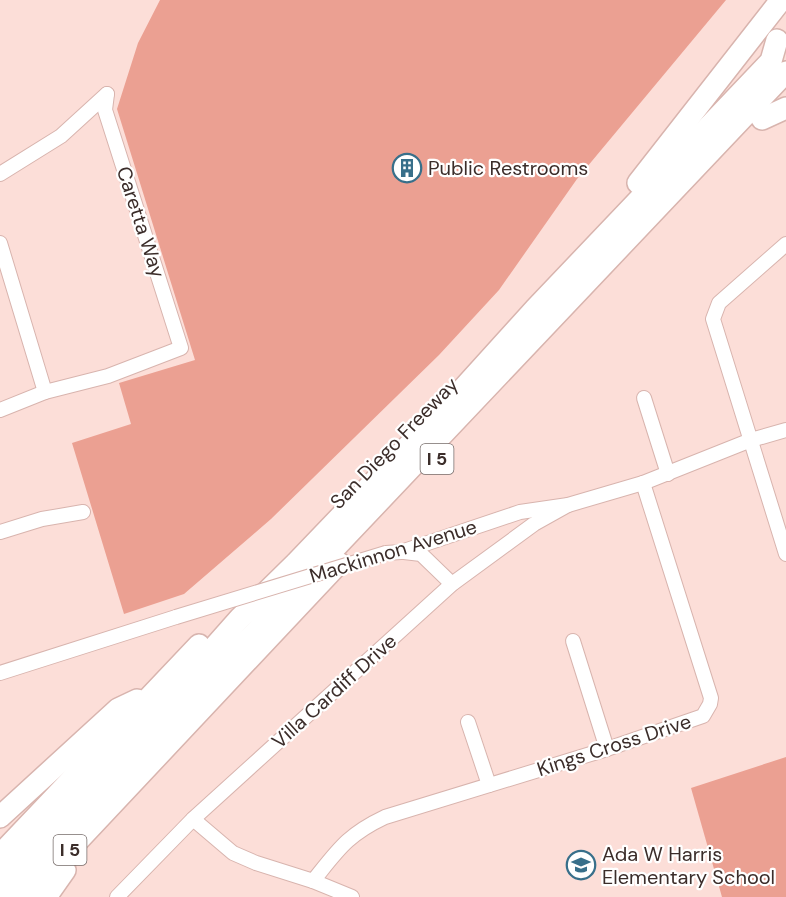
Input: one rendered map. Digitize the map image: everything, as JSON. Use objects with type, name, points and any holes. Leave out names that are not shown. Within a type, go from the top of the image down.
[{"type":"highway","points":[[609,221],[781,0]]},
{"type":"highway","points":[[0,876],[170,697],[240,618],[459,393],[535,309],[771,61],[782,35]]},
{"type":"highway","name":"San Diego Freeway","points":[[0,855],[153,692],[609,221],[782,35]]},
{"type":"highway","points":[[4,897],[786,72]]},
{"type":"highway","name":"I 5","points":[[25,897],[786,92]]},
{"type":"highway","points":[[762,118],[786,108]]},
{"type":"highway","points":[[0,817],[118,709],[153,692]]},
{"type":"highway","points":[[46,897],[116,802]]},
{"type":"street","name":"Caretta Way","points":[[0,174],[61,136],[107,94],[105,110],[181,348],[108,376],[45,392]]},
{"type":"street","points":[[0,243],[45,392],[0,410]]},
{"type":"street","points":[[786,244],[719,303],[713,319],[786,554]]},
{"type":"street","points":[[644,398],[668,474]]},
{"type":"street","name":"Mackinnon Avenue","points":[[0,673],[386,553],[401,552],[520,512],[568,505],[643,483],[751,440],[786,430]]},
{"type":"street","name":"Kings Cross Drive","points":[[313,881],[344,842],[364,827],[385,817],[607,749],[703,716],[711,698],[643,483]]},
{"type":"street","name":"Villa Cardiff Drive","points":[[122,895],[193,819],[452,584],[534,524],[568,505]]},
{"type":"street","points":[[0,532],[42,519],[83,512]]},
{"type":"street","points":[[401,552],[421,554],[452,584]]},
{"type":"street","points":[[573,641],[607,749]]},
{"type":"street","points":[[468,722],[489,785]]},
{"type":"street","points":[[193,819],[233,853],[352,897]]},
{"type":"shaded area","points":[[160,0],[726,0],[577,179],[499,290],[439,355],[271,519],[184,594],[124,614],[72,443],[131,424],[119,383],[195,360],[117,109],[138,43]]},
{"type":"shaded area","points":[[786,757],[786,897],[722,897],[691,788]]},
{"type":"place","name":"Public Restrooms","points":[[407,168]]},
{"type":"place","name":"Ada W Harris Elementary School","points":[[581,865]]}]
